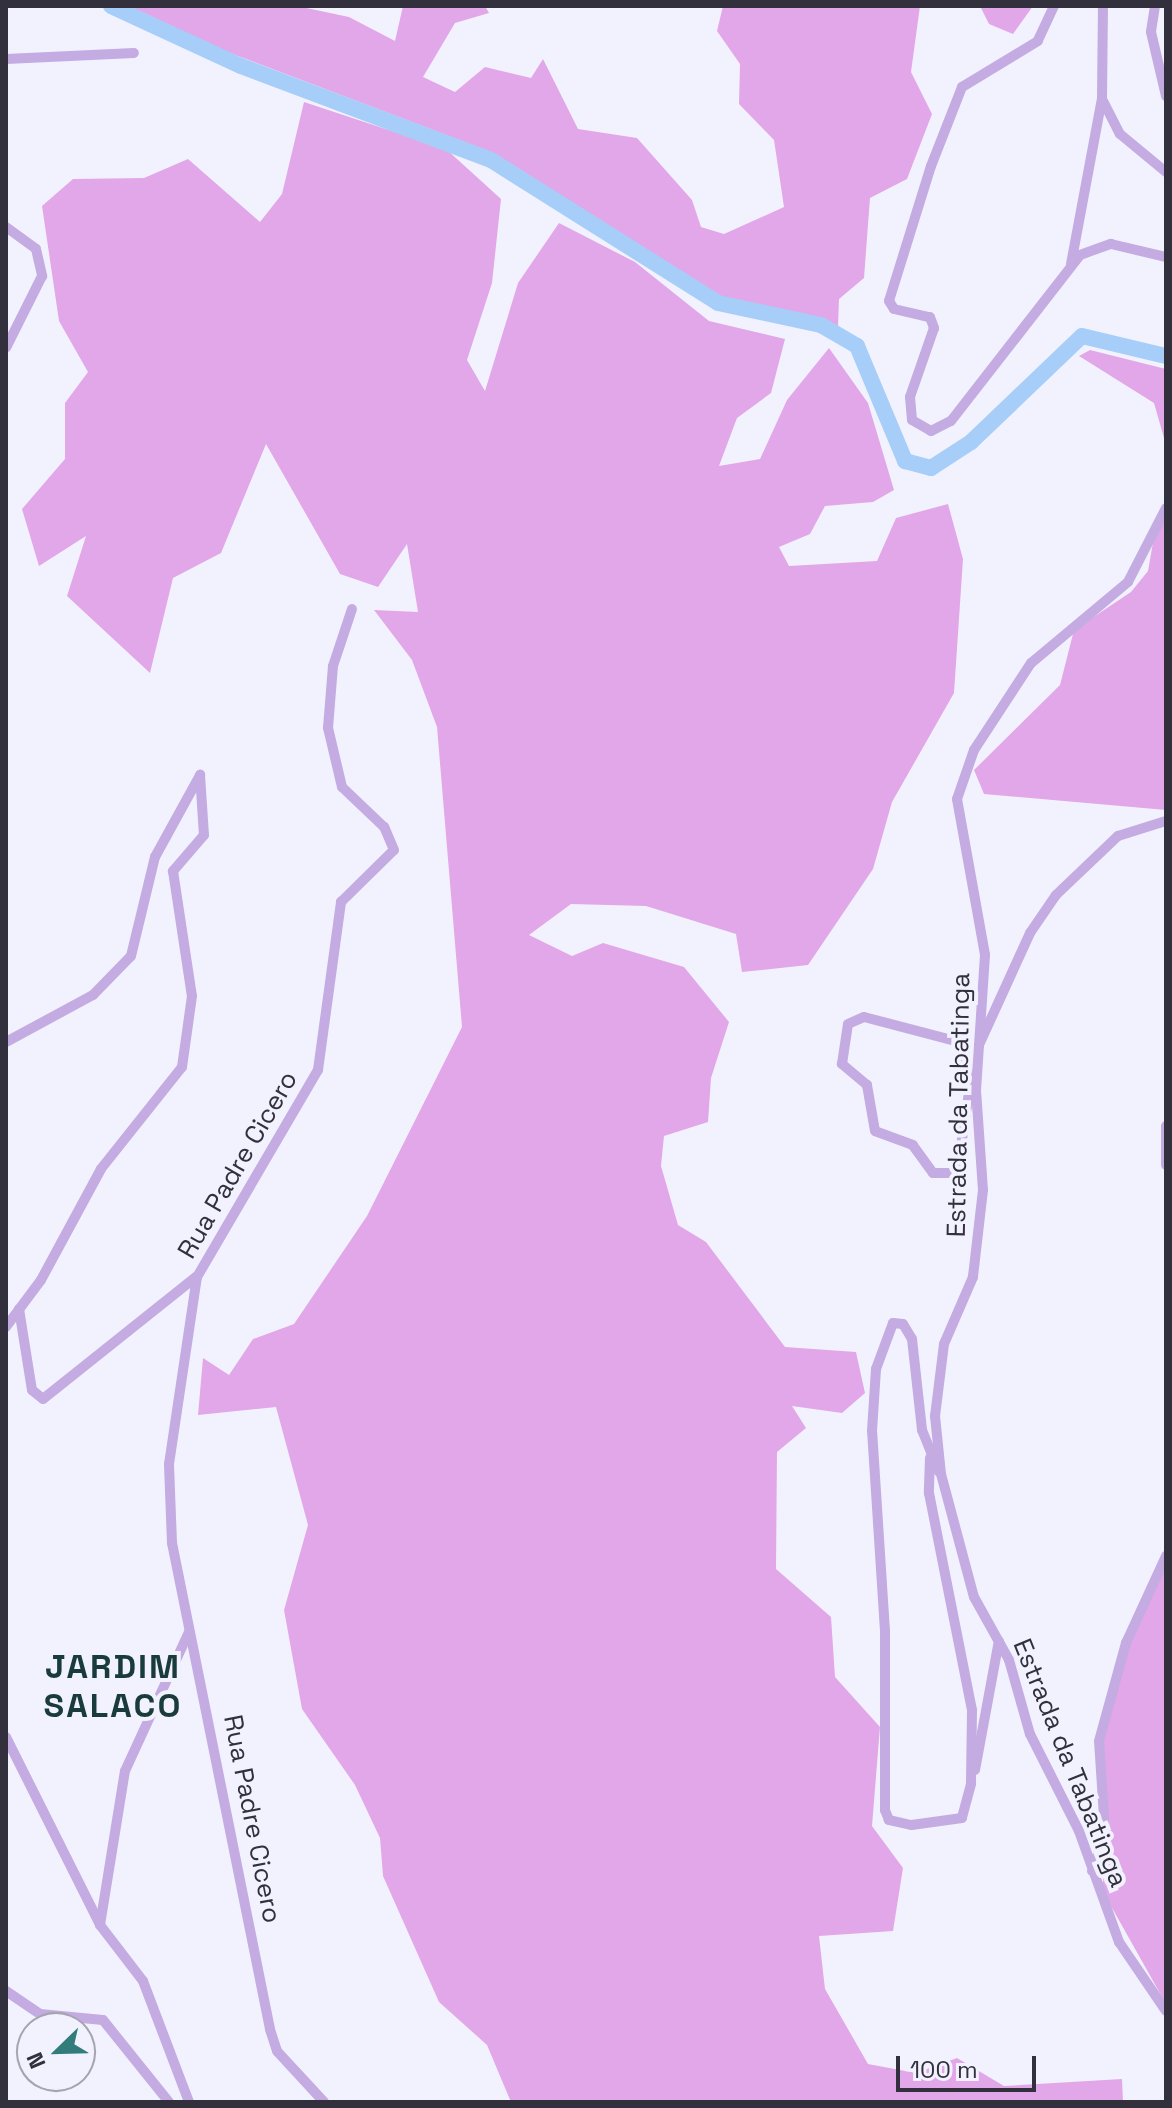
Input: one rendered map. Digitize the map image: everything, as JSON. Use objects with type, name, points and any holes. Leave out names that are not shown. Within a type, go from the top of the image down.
[{"type":"street","points":[[1054,6],[1038,41],[962,87],[913,220],[889,301],[894,309],[930,317],[934,328],[910,397],[918,426],[931,431],[958,414],[1070,266],[1111,244],[1166,257]]},
{"type":"street","points":[[1070,266],[1102,99],[1103,6]]},
{"type":"street","points":[[1155,6],[1152,43],[1166,96]]},
{"type":"street","points":[[6,59],[134,53]]},
{"type":"street","points":[[1102,99],[1120,134],[1166,172]]},
{"type":"street","points":[[6,227],[36,249],[42,276],[6,348]]},
{"type":"street","name":"Estrada da Tabatinga","points":[[1166,508],[1128,582],[1031,663],[967,764],[957,822],[985,955],[973,1085],[978,1248],[935,1390],[941,1474],[974,1597],[999,1639],[1030,1734],[1092,1871],[1119,1942],[1166,2011]]},
{"type":"street","name":"Rua Padre Cicero","points":[[324,2102],[274,2042],[172,1543],[169,1464],[197,1277],[318,1070],[341,902],[394,850],[384,827],[342,787],[328,728],[333,666],[352,609]]},
{"type":"street","points":[[6,1042],[93,995],[131,956],[155,857],[200,775],[204,835],[173,871],[192,996],[186,1055],[175,1081],[94,1179],[6,1327]]},
{"type":"street","points":[[977,1049],[1030,933],[1056,895],[1118,836],[1166,821]]},
{"type":"street","points":[[864,1017],[959,1040],[973,1085],[960,1168],[938,1175],[913,1145],[875,1131],[867,1085],[842,1064],[848,1024],[864,1017]]},
{"type":"street","points":[[1166,1126],[1166,1165]]},
{"type":"street","points":[[19,1309],[32,1390],[43,1399],[197,1277]]},
{"type":"street","points":[[893,1323],[903,1324],[912,1339],[930,1458],[929,1493],[972,1710],[971,1784],[967,1812],[951,1824],[887,1817],[885,1631],[872,1431],[876,1369],[893,1323]]},
{"type":"street","points":[[930,1458],[941,1474]]},
{"type":"street","points":[[1092,1871],[1105,1833],[1099,1741],[1126,1643],[1166,1556]]},
{"type":"street","points":[[100,1925],[125,1771],[189,1632]]},
{"type":"street","points":[[971,1784],[992,1709],[999,1639]]},
{"type":"street","points":[[6,1737],[100,1925],[143,1981],[189,2102]]},
{"type":"street","points":[[6,1991],[40,2014],[103,2020],[169,2102]]},
{"type":"shaded area","points":[[125,6],[297,6],[349,17],[395,41],[403,6],[485,6],[489,13],[455,23],[423,77],[455,92],[485,67],[531,78],[543,59],[578,129],[637,138],[692,200],[701,227],[724,234],[784,207],[774,140],[739,104],[740,64],[717,31],[723,6],[920,6],[911,72],[932,114],[907,179],[870,198],[864,278],[839,299],[838,327],[724,298],[491,152],[188,37]]},
{"type":"shaded area","points":[[980,6],[1033,6],[1013,34],[989,24]]},
{"type":"shaded area","points":[[304,102],[446,149],[501,199],[492,283],[467,360],[485,391],[518,283],[559,223],[635,262],[709,321],[785,339],[771,393],[737,418],[719,466],[760,459],[787,400],[829,348],[868,403],[894,490],[873,502],[825,506],[810,534],[779,547],[789,566],[877,561],[896,518],[948,504],[963,559],[954,693],[892,802],[873,869],[808,965],[742,972],[736,934],[646,906],[571,904],[529,935],[572,956],[603,943],[684,967],[729,1022],[711,1078],[708,1122],[664,1136],[661,1166],[678,1225],[706,1242],[785,1347],[856,1352],[865,1393],[842,1413],[792,1406],[806,1428],[777,1452],[776,1569],[831,1617],[835,1677],[880,1727],[872,1826],[903,1868],[893,1931],[819,1936],[825,1989],[868,2064],[916,2073],[957,2058],[1004,2086],[1122,2079],[1123,2102],[511,2102],[487,2045],[439,2002],[383,1876],[380,1838],[355,1785],[302,1709],[284,1610],[308,1525],[276,1407],[198,1415],[203,1358],[229,1375],[253,1339],[294,1324],[367,1216],[462,1027],[437,727],[412,660],[374,610],[418,612],[407,544],[378,587],[340,574],[266,444],[221,553],[173,578],[150,673],[67,596],[86,536],[39,566],[22,509],[65,459],[65,403],[88,372],[59,321],[42,206],[73,179],[144,178],[188,159],[260,222],[282,194]]},
{"type":"shaded area","points":[[1090,350],[1166,369],[1166,445],[1154,403],[1079,356]]},
{"type":"shaded area","points":[[1166,517],[1166,810],[984,794],[974,770],[1060,685],[1074,630],[1131,592],[1148,571],[1156,525]]},
{"type":"shaded area","points":[[1166,1555],[1166,2004],[1102,1890],[1110,1829],[1100,1744],[1126,1648]]},
{"type":"waterway","points":[[111,6],[241,66],[491,160],[718,303],[821,325],[857,346],[905,461],[931,468],[971,442],[1082,336],[1166,356]]},
{"type":"district","name":"JARDIM SALACO","points":[[113,1686]]}]
